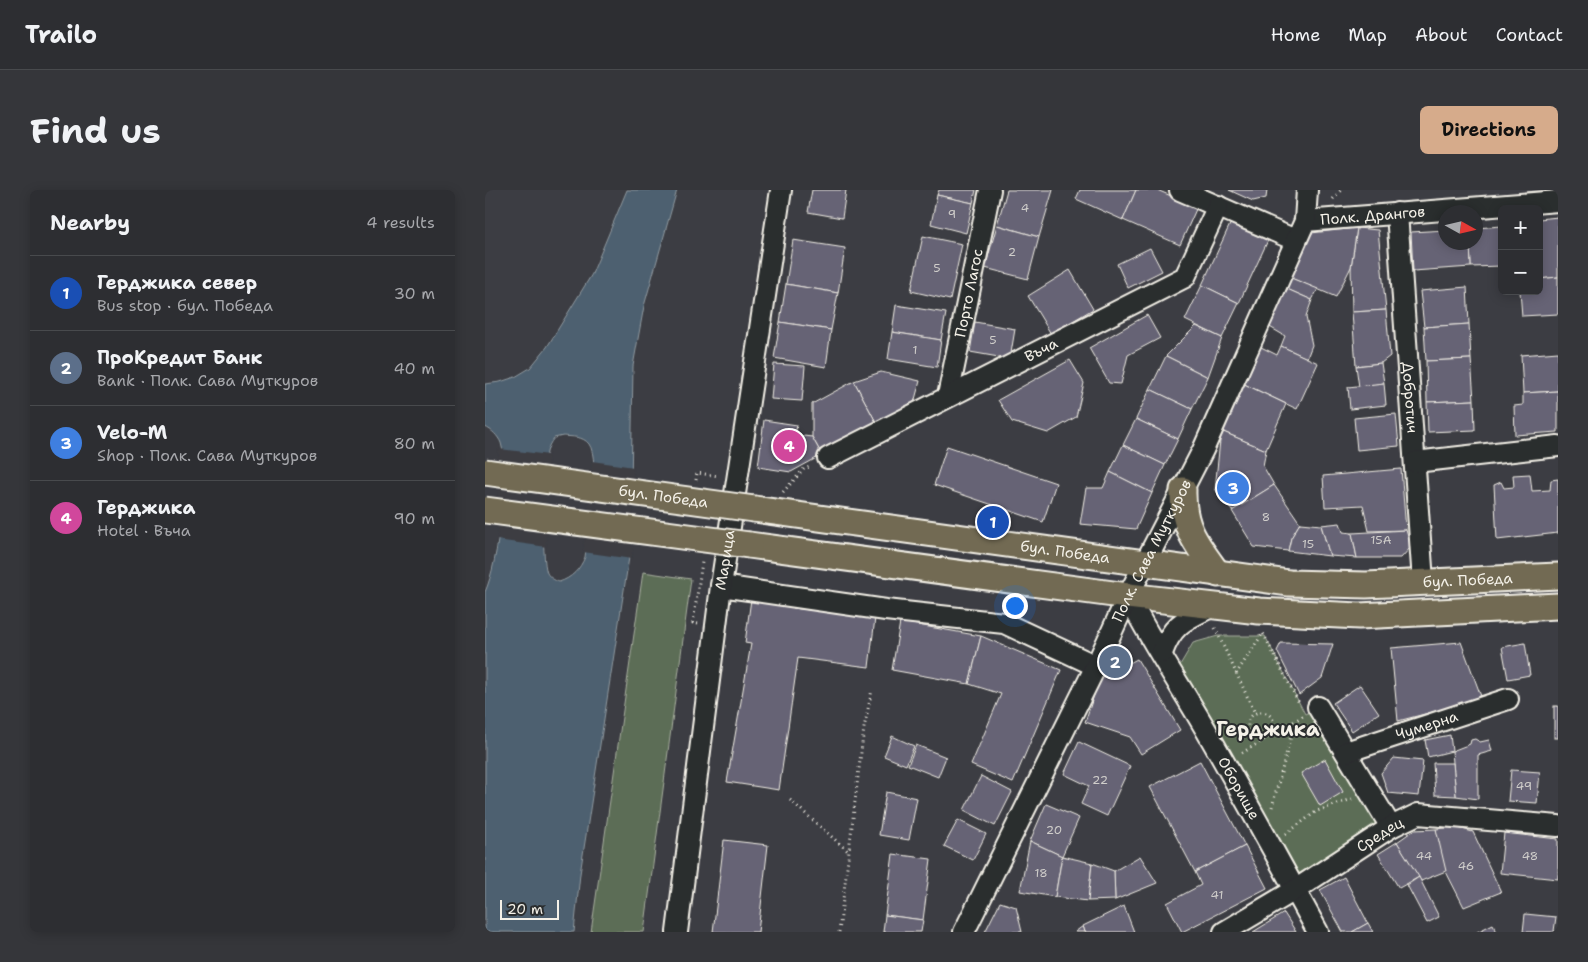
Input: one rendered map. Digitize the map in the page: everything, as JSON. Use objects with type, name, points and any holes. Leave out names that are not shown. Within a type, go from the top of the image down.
[{"type":"main road","name":"бул. Победа","points":[[485,472],[1289,583],[1367,586],[1558,576]]},
{"type":"main road","points":[[1183,490],[1182,510],[1191,538],[1218,574]]},
{"type":"main road","name":"бул. Победа","points":[[485,510],[1127,596],[1214,617],[1359,616],[1558,606]]},
{"type":"street","name":"Марица","points":[[677,932],[721,586],[781,190]]},
{"type":"street","name":"Порто Лагос","points":[[948,396],[990,190]]},
{"type":"street","points":[[1181,190],[1295,240]]},
{"type":"street","name":"Полк. Сава Муткуров","points":[[964,932],[1096,666],[1127,596],[1203,450],[1305,221],[1307,190]]},
{"type":"street","name":"Полк. Дрангов","points":[[1305,221],[1558,201]]},
{"type":"street","name":"Въча","points":[[828,458],[1185,277],[1218,206]]},
{"type":"street","name":"Добротич","points":[[1397,214],[1423,582]]},
{"type":"street","points":[[1415,462],[1558,446]]},
{"type":"street","points":[[721,586],[886,610],[1004,624],[1096,666]]},
{"type":"street","name":"Оборище","points":[[1127,596],[1145,630],[1225,763],[1318,932]]},
{"type":"street","points":[[1161,654],[1168,637],[1178,623],[1214,617]]},
{"type":"street","name":"Чумерна","points":[[1346,752],[1508,699]]},
{"type":"street","points":[[1312,710],[1346,752],[1391,827]]},
{"type":"street","name":"Средец","points":[[1224,932],[1295,890],[1391,827],[1418,814],[1558,826]]},
{"type":"path","points":[[696,486],[697,473],[737,479]]},
{"type":"path","points":[[693,624],[702,562]]},
{"type":"path","points":[[1214,617],[1255,713]]},
{"type":"path","points":[[1225,763],[1312,710],[1263,633],[1237,674]]},
{"type":"path","points":[[839,932],[864,728],[872,690]]},
{"type":"path","points":[[1264,712],[1274,720],[1274,729],[1269,736],[1260,738],[1250,732],[1248,724],[1255,713],[1264,712]]},
{"type":"path","points":[[1269,842],[1295,720]]},
{"type":"path","points":[[1269,842],[1288,832],[1317,811],[1342,801],[1373,797]]},
{"type":"path","points":[[790,800],[849,852]]},
{"type":"green space","points":[[643,572],[691,579],[644,932],[591,932]]},
{"type":"green space","points":[[1218,636],[1265,636],[1305,714],[1313,710],[1380,825],[1300,879],[1180,665],[1193,643]]},
{"type":"water","points":[[627,190],[677,190],[644,306],[633,366],[630,551],[580,874],[574,932],[485,932],[485,592],[490,579],[498,540],[504,474],[501,443],[495,434],[485,427],[485,384],[515,377],[530,368],[547,347],[592,274]],"holes":[[[563,436],[581,438],[587,441],[592,453],[594,481],[585,557],[575,572],[559,582],[548,575],[545,564],[543,533],[544,476],[550,443],[554,438]]]},
{"type":"pier","points":[[499,449],[549,455],[546,496],[547,547],[497,540]]},
{"type":"pier","points":[[592,461],[634,467],[632,559],[583,552]]},
{"type":"building","points":[[812,190],[846,190],[842,218],[808,212]]},
{"type":"building","points":[[939,190],[976,190],[973,203],[937,195]]},
{"type":"building","points":[[1007,190],[1053,190],[1039,237],[997,225]]},
{"type":"building","points":[[1080,190],[1136,190],[1123,220],[1076,199]]},
{"type":"building","points":[[1136,190],[1157,190],[1197,207],[1180,245],[1123,220]]},
{"type":"building","points":[[1229,190],[1267,190],[1266,198],[1253,201]]},
{"type":"building","points":[[937,195],[973,203],[966,233],[931,224]]},
{"type":"building","points":[[1558,217],[1558,277],[1543,279],[1543,219]]},
{"type":"building","points":[[1232,220],[1269,238],[1239,303],[1202,285]]},
{"type":"building","points":[[997,225],[1039,237],[1028,279],[985,268]]},
{"type":"building","points":[[1498,226],[1498,266],[1471,267],[1470,250],[1483,250],[1483,227]]},
{"type":"building","points":[[1357,228],[1378,230],[1386,310],[1352,312],[1351,267]]},
{"type":"building","points":[[1357,228],[1351,267],[1336,297],[1291,278],[1311,233]]},
{"type":"building","points":[[1438,230],[1438,250],[1470,250],[1471,267],[1413,271],[1411,232]]},
{"type":"building","points":[[923,236],[962,244],[950,300],[911,291]]},
{"type":"building","points":[[793,240],[845,248],[838,293],[786,284]]},
{"type":"building","points":[[1150,248],[1162,271],[1128,288],[1117,264]]},
{"type":"building","points":[[1070,270],[1093,309],[1051,334],[1028,296]]},
{"type":"building","points":[[1558,277],[1558,314],[1522,316],[1520,295],[1543,295],[1543,279]]},
{"type":"building","points":[[1291,278],[1318,289],[1312,300],[1287,289]]},
{"type":"building","points":[[786,284],[838,293],[831,330],[780,322]]},
{"type":"building","points":[[1202,285],[1239,303],[1222,338],[1185,320]]},
{"type":"building","points":[[1467,287],[1469,324],[1424,327],[1420,291]]},
{"type":"building","points":[[1287,289],[1312,300],[1306,317],[1312,345],[1307,358],[1281,346],[1285,336],[1268,326]]},
{"type":"building","points":[[896,305],[946,313],[941,340],[892,332]]},
{"type":"building","points":[[1386,310],[1390,356],[1381,363],[1356,366],[1352,312]]},
{"type":"building","points":[[1147,315],[1160,338],[1128,355],[1121,384],[1109,383],[1089,348]]},
{"type":"building","points":[[780,322],[831,330],[826,367],[774,358]]},
{"type":"building","points":[[975,322],[1015,329],[1010,359],[970,352]]},
{"type":"building","points":[[1469,324],[1471,359],[1426,361],[1424,327]]},
{"type":"building","points":[[1196,326],[1222,338],[1208,377],[1166,356]]},
{"type":"building","points":[[892,332],[941,340],[937,367],[888,359]]},
{"type":"building","points":[[1259,346],[1277,355],[1281,346],[1318,363],[1297,409],[1242,383]]},
{"type":"building","points":[[1558,352],[1558,391],[1523,393],[1521,355]]},
{"type":"building","points":[[1166,356],[1208,377],[1192,409],[1150,389]]},
{"type":"building","points":[[1471,359],[1474,400],[1427,402],[1426,361]]},
{"type":"building","points":[[1070,360],[1084,383],[1076,417],[1048,433],[1012,422],[998,400]]},
{"type":"building","points":[[1381,363],[1384,383],[1359,387],[1356,366]]},
{"type":"building","points":[[774,364],[805,366],[802,401],[771,399]]},
{"type":"building","points":[[881,372],[920,381],[914,403],[877,424],[854,381]]},
{"type":"building","points":[[854,381],[877,424],[822,455],[812,437],[812,404]]},
{"type":"building","points":[[1242,383],[1286,404],[1266,450],[1221,431]]},
{"type":"building","points":[[1384,383],[1386,405],[1350,409],[1348,387]]},
{"type":"building","points":[[1150,389],[1192,409],[1178,439],[1136,419]]},
{"type":"building","points":[[1558,391],[1558,432],[1515,435],[1514,406],[1523,405],[1523,393]]},
{"type":"building","points":[[1474,400],[1475,430],[1428,432],[1427,402]]},
{"type":"building","points":[[1396,414],[1399,446],[1357,450],[1354,418]]},
{"type":"building","points":[[1136,419],[1178,439],[1165,465],[1123,445]]},
{"type":"building","points":[[764,420],[797,425],[795,435],[812,437],[822,455],[791,472],[758,467]]},
{"type":"building","points":[[1221,431],[1266,450],[1263,466],[1274,485],[1232,511],[1215,489]]},
{"type":"building","points":[[1123,445],[1165,465],[1152,493],[1110,472]]},
{"type":"building","points":[[947,446],[1056,483],[1043,522],[934,485]]},
{"type":"building","points":[[1401,469],[1406,530],[1369,531],[1363,505],[1325,507],[1323,476]]},
{"type":"building","points":[[1110,472],[1152,493],[1136,529],[1080,524],[1086,488],[1103,488]]},
{"type":"building","points":[[1530,474],[1532,491],[1550,490],[1551,480],[1558,479],[1558,533],[1497,540],[1494,485],[1501,482],[1504,488],[1514,487],[1513,475]]},
{"type":"building","points":[[1274,485],[1300,523],[1291,538],[1288,551],[1254,547],[1232,511]]},
{"type":"building","points":[[1300,523],[1321,525],[1330,556],[1288,551],[1291,538]]},
{"type":"building","points":[[1340,523],[1343,532],[1352,533],[1357,558],[1330,556],[1321,525]]},
{"type":"building","points":[[1406,530],[1411,547],[1401,558],[1357,558],[1352,533]]},
{"type":"building","points":[[751,599],[794,605],[793,608],[875,618],[869,667],[798,658],[779,790],[727,782],[751,644],[745,643]]},
{"type":"building","points":[[900,622],[981,636],[969,684],[892,670]]},
{"type":"building","points":[[981,636],[1061,670],[1013,783],[971,765],[1001,694],[969,684]]},
{"type":"building","points":[[1461,642],[1482,699],[1398,721],[1391,648]]},
{"type":"building","points":[[1281,643],[1333,644],[1322,678],[1299,695],[1277,651]]},
{"type":"building","points":[[1525,643],[1530,675],[1508,679],[1502,647]]},
{"type":"building","points":[[1112,652],[1126,665],[1137,659],[1180,730],[1141,754],[1130,737],[1085,722],[1098,683]]},
{"type":"building","points":[[1360,685],[1379,713],[1352,731],[1333,703]]},
{"type":"building","points":[[1554,706],[1558,706],[1558,738],[1554,738]]},
{"type":"building","points":[[1450,735],[1452,751],[1428,757],[1425,740]]},
{"type":"building","points":[[892,736],[914,746],[906,765],[884,756]]},
{"type":"building","points":[[1475,739],[1480,742],[1489,740],[1492,751],[1478,755],[1478,799],[1456,796],[1452,751],[1470,744],[1471,740]]},
{"type":"building","points":[[1079,742],[1130,766],[1107,816],[1081,804],[1089,786],[1064,774]]},
{"type":"building","points":[[916,745],[946,757],[938,777],[908,765]]},
{"type":"building","points":[[1394,758],[1423,761],[1419,796],[1388,793],[1381,773]]},
{"type":"building","points":[[1325,759],[1343,792],[1320,806],[1301,773]]},
{"type":"building","points":[[1200,761],[1245,846],[1195,872],[1150,787]]},
{"type":"building","points":[[1433,763],[1453,763],[1456,796],[1435,795]]},
{"type":"building","points":[[1511,770],[1540,772],[1537,803],[1508,801]]},
{"type":"building","points":[[981,776],[1012,792],[995,826],[964,810]]},
{"type":"building","points":[[886,792],[917,798],[909,840],[879,835]]},
{"type":"building","points":[[1046,804],[1079,818],[1062,856],[1030,841]]},
{"type":"building","points":[[958,820],[986,834],[973,860],[944,846]]},
{"type":"building","points":[[1454,827],[1473,832],[1501,892],[1464,907],[1441,862],[1436,829]]},
{"type":"building","points":[[1436,829],[1446,871],[1421,881],[1397,842],[1414,830]]},
{"type":"building","points":[[1504,833],[1558,839],[1558,879],[1500,873]]},
{"type":"building","points":[[724,840],[768,845],[758,932],[713,932]]},
{"type":"building","points":[[1030,841],[1062,856],[1055,897],[1020,891]]},
{"type":"building","points":[[1397,842],[1419,877],[1399,888],[1378,854]]},
{"type":"building","points":[[1245,846],[1267,888],[1182,932],[1167,903],[1201,885],[1195,872]]},
{"type":"building","points":[[893,854],[931,859],[923,920],[885,915]]},
{"type":"building","points":[[1062,856],[1092,863],[1088,901],[1055,897]]},
{"type":"building","points":[[1140,856],[1157,883],[1115,900],[1114,871]]},
{"type":"building","points":[[1092,863],[1114,871],[1115,900],[1088,901]]},
{"type":"building","points":[[1344,877],[1368,923],[1352,932],[1343,932],[1320,890]]},
{"type":"building","points":[[1419,877],[1439,917],[1427,923],[1407,885]]},
{"type":"building","points":[[1000,902],[1016,907],[1022,932],[985,932]]},
{"type":"building","points":[[1124,906],[1134,932],[1085,932],[1083,926]]},
{"type":"building","points":[[1284,913],[1296,932],[1253,932]]},
{"type":"building","points":[[1525,914],[1556,917],[1554,931],[1556,932],[1523,932]]},
{"type":"building","points":[[885,915],[923,920],[921,932],[883,932]]},
{"type":"building","points":[[1368,923],[1373,932],[1352,932]]},
{"type":"building","points":[[1493,924],[1497,932],[1477,932]]},
{"type":"building","points":[[1083,926],[1085,932],[1075,932]]},
{"type":"place","name":"Герджика","points":[[789,446]]},
{"type":"place","name":"Velo-M","points":[[1233,488]]},
{"type":"place","name":"Герджика север","points":[[993,522]]},
{"type":"place","name":"ПроКредит Банк","points":[[1115,662]]},
{"type":"district","name":"Герджика","points":[[1268,729]]}]
